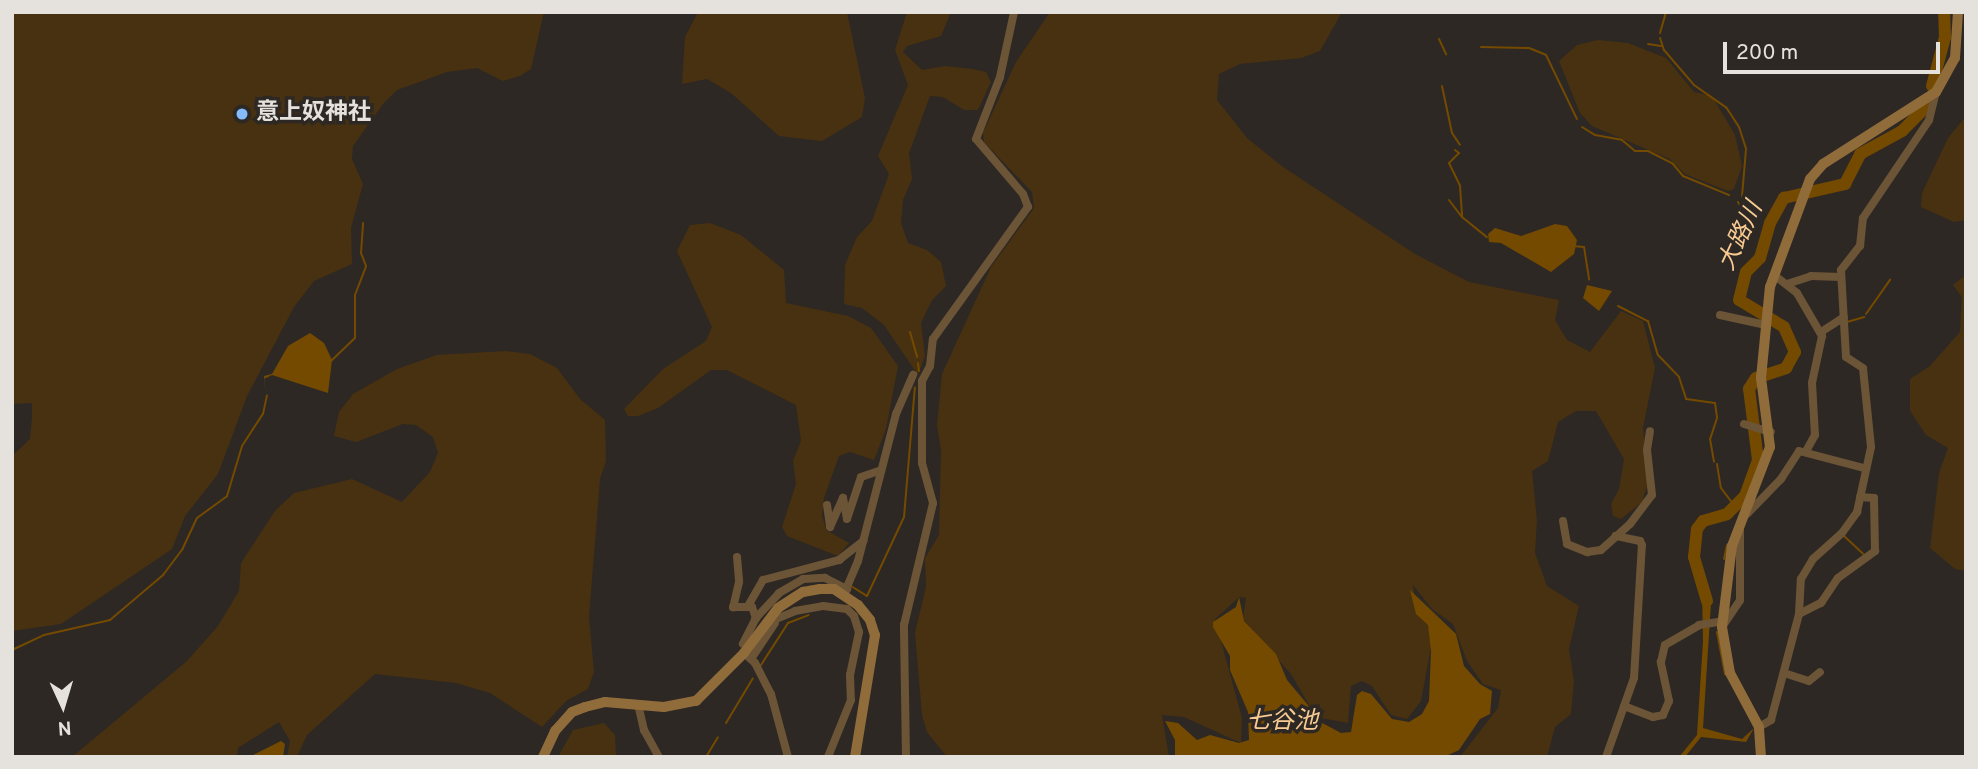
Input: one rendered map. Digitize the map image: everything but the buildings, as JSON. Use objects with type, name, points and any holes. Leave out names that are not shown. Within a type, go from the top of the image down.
[{"type":"main road","points":[[1761,757],[1759,727],[1730,673],[1723,624],[1732,546],[1765,468],[1771,432],[1761,375],[1766,319],[1774,275],[1805,191],[1823,164],[1936,92],[1955,58],[1958,12]]},
{"type":"main road","points":[[543,757],[555,731],[572,712],[606,702],[664,707],[696,701],[746,652],[765,622],[788,599],[803,592],[834,589],[846,591],[870,620],[874,635],[855,757]]},
{"type":"street","points":[[906,757],[904,625],[933,503],[922,463],[922,382],[930,366],[933,339],[1028,207],[1026,198],[975,134],[1000,77],[1014,12]]},
{"type":"street","points":[[1759,727],[1771,720],[1799,614],[1798,589],[1806,568],[1842,533],[1857,512],[1860,497],[1871,433],[1864,372],[1846,357],[1841,277],[1845,262],[1860,246],[1863,218],[1920,135],[1934,109],[1936,92]]},
{"type":"street","points":[[1774,275],[1787,284],[1822,332],[1824,346],[1812,394],[1815,435],[1806,451]]},
{"type":"street","points":[[1787,284],[1811,276],[1841,277]]},
{"type":"street","points":[[1720,315],[1766,319]]},
{"type":"street","points":[[1822,332],[1844,317]]},
{"type":"street","points":[[846,591],[863,541],[881,470],[913,375]]},
{"type":"street","points":[[1744,424],[1771,432]]},
{"type":"street","points":[[1563,521],[1563,538],[1576,549],[1601,550],[1616,536],[1652,495],[1647,450],[1650,432]]},
{"type":"street","points":[[1741,522],[1780,479],[1793,454],[1806,451],[1828,461],[1864,468]]},
{"type":"street","points":[[827,505],[830,527],[843,498],[847,519],[861,477],[881,470]]},
{"type":"street","points":[[1799,614],[1821,603],[1838,578],[1875,551],[1874,498],[1860,497]]},
{"type":"street","points":[[1606,757],[1634,678],[1642,545],[1640,541],[1616,536]]},
{"type":"street","points":[[748,606],[763,580],[839,559],[863,541]]},
{"type":"street","points":[[737,557],[739,582],[733,607],[748,606],[765,622],[795,611],[823,606],[847,609],[857,624],[851,700],[828,757]]},
{"type":"street","points":[[1624,706],[1653,717],[1663,715],[1670,701],[1661,662],[1665,645],[1699,625],[1723,624]]},
{"type":"street","points":[[746,652],[782,723],[788,757]]},
{"type":"street","points":[[1784,673],[1809,681],[1820,672]]},
{"type":"street","points":[[638,704],[644,730],[659,757]]},
{"type":"shaded area","points":[[12,12],[544,12],[531,69],[520,76],[503,81],[477,68],[447,72],[397,90],[383,104],[353,146],[352,159],[363,184],[351,228],[352,264],[314,281],[294,307],[247,396],[218,474],[185,516],[172,549],[61,624],[12,631],[12,456],[30,439],[32,403],[12,404]]},
{"type":"shaded area","points":[[698,12],[847,12],[865,98],[862,117],[822,141],[779,136],[731,93],[707,79],[682,84],[685,37]]},
{"type":"shaded area","points":[[907,12],[951,12],[941,36],[907,46],[903,52],[922,70],[945,66],[972,69],[986,72],[991,82],[978,110],[964,110],[943,97],[930,96],[909,153],[912,179],[903,200],[901,223],[908,243],[927,250],[941,262],[946,286],[932,300],[921,323],[925,356],[918,375],[884,325],[862,308],[844,304],[845,265],[857,237],[872,221],[889,174],[878,156],[908,85],[895,50]]},
{"type":"shaded area","points":[[1050,12],[1342,12],[1320,51],[1301,58],[1240,64],[1219,74],[1217,100],[1247,138],[1283,167],[1415,254],[1469,282],[1559,300],[1555,320],[1567,340],[1590,352],[1621,311],[1643,321],[1655,368],[1643,428],[1648,483],[1642,502],[1621,519],[1613,516],[1611,504],[1619,489],[1624,459],[1596,411],[1576,411],[1558,422],[1548,461],[1532,471],[1537,520],[1535,553],[1547,586],[1579,606],[1569,649],[1574,681],[1571,714],[1555,727],[1547,757],[1460,757],[1498,708],[1501,690],[1483,684],[1467,661],[1453,624],[1432,609],[1413,585],[1415,599],[1427,613],[1433,636],[1421,701],[1407,719],[1391,715],[1372,686],[1362,681],[1351,686],[1348,723],[1316,717],[1291,674],[1243,619],[1246,598],[1239,597],[1215,619],[1242,718],[1241,743],[1184,717],[1162,715],[1169,757],[947,757],[927,732],[922,715],[915,633],[926,587],[925,558],[939,535],[941,450],[937,425],[942,374],[991,267],[1034,208],[1032,192],[984,142],[983,133],[1016,62]]},
{"type":"shaded area","points":[[1598,40],[1628,43],[1666,58],[1694,92],[1712,96],[1735,135],[1742,166],[1734,189],[1728,191],[1685,174],[1670,159],[1592,126],[1580,113],[1559,61],[1577,45]]},
{"type":"shaded area","points":[[1966,116],[1966,220],[1954,222],[1921,207],[1922,193],[1948,138]]},
{"type":"shaded area","points":[[710,223],[741,235],[784,270],[786,303],[848,316],[871,328],[898,366],[886,429],[874,460],[850,452],[839,456],[824,498],[822,515],[826,530],[849,543],[838,556],[787,536],[782,527],[796,484],[793,461],[801,441],[796,405],[727,370],[711,370],[658,408],[638,416],[628,416],[624,409],[663,369],[706,341],[712,327],[677,251],[690,225]]},
{"type":"shaded area","points":[[1966,275],[1966,571],[1955,569],[1930,548],[1939,473],[1948,448],[1926,435],[1910,411],[1910,379],[1930,366],[1960,332],[1962,297],[1953,285]]},
{"type":"shaded area","points":[[506,351],[530,354],[557,368],[580,399],[605,420],[606,461],[600,479],[589,617],[594,672],[588,689],[566,701],[542,727],[490,693],[456,683],[375,674],[307,735],[297,757],[287,757],[290,741],[279,722],[238,748],[237,757],[72,757],[187,661],[218,626],[239,591],[241,563],[275,511],[294,493],[352,479],[402,502],[430,472],[438,453],[433,437],[416,425],[403,424],[356,442],[334,436],[339,412],[353,394],[397,369],[437,355]]},
{"type":"shaded area","points":[[604,723],[615,735],[616,757],[558,757],[573,730]]},
{"type":"water","points":[[1555,224],[1567,226],[1577,240],[1574,254],[1551,272],[1501,243],[1489,242],[1488,234],[1495,228],[1521,236]]},
{"type":"water","points":[[1587,285],[1612,291],[1599,311],[1583,298]]},
{"type":"water","points":[[310,333],[324,343],[332,360],[328,393],[272,375],[264,379],[264,376],[272,374],[288,346]]},
{"type":"water","points":[[1706,584],[1711,603],[1703,728],[1742,739],[1754,728],[1746,742],[1701,737],[1685,757],[1679,757],[1697,735],[1703,641],[1702,588]]},
{"type":"water","name":"七谷池","points":[[1410,590],[1456,634],[1464,666],[1480,684],[1492,691],[1490,714],[1480,719],[1459,750],[1444,757],[1175,757],[1175,740],[1165,721],[1178,723],[1197,740],[1210,735],[1239,743],[1249,740],[1248,712],[1230,670],[1230,656],[1213,627],[1213,622],[1236,607],[1239,597],[1244,621],[1276,654],[1287,680],[1308,705],[1313,718],[1341,733],[1351,732],[1357,695],[1362,691],[1371,694],[1392,719],[1409,722],[1422,714],[1429,701],[1431,651],[1428,625],[1416,614]]},
{"type":"water","points":[[281,741],[285,744],[283,757],[249,757]]},
{"type":"waterway","points":[[1660,33],[1666,12]]},
{"type":"waterway","name":"大路川","points":[[1932,86],[1945,37],[1944,12]]},
{"type":"waterway","points":[[1660,38],[1664,50],[1694,85],[1726,107],[1739,127],[1746,149],[1742,197]]},
{"type":"waterway","points":[[1439,39],[1446,54]]},
{"type":"waterway","points":[[1648,44],[1661,46]]},
{"type":"waterway","points":[[1481,47],[1529,48],[1546,55],[1577,119]]},
{"type":"waterway","points":[[1442,86],[1452,133],[1460,145]]},
{"type":"waterway","name":"大路川","points":[[1707,601],[1694,557],[1697,529],[1703,521],[1727,514],[1745,496],[1758,460],[1749,389],[1756,378],[1786,368],[1795,352],[1784,327],[1739,300],[1746,272],[1760,258],[1770,223],[1784,198],[1845,184],[1860,154],[1902,131],[1926,107]]},
{"type":"waterway","points":[[1582,127],[1595,135],[1622,140],[1635,151],[1648,151],[1673,164],[1683,176],[1729,195]]},
{"type":"waterway","points":[[1455,150],[1459,153],[1449,163],[1460,186],[1462,217],[1487,237]]},
{"type":"waterway","points":[[1449,200],[1461,216]]},
{"type":"waterway","points":[[1738,202],[1750,225]]},
{"type":"waterway","points":[[330,362],[355,338],[355,295],[366,266],[361,253],[363,223]]},
{"type":"waterway","points":[[1573,246],[1584,247],[1589,280]]},
{"type":"waterway","points":[[1866,314],[1890,280]]},
{"type":"waterway","points":[[1618,306],[1648,321],[1658,355],[1679,377],[1686,399],[1715,403],[1717,418],[1710,439],[1714,462]]},
{"type":"waterway","points":[[1847,322],[1864,317]]},
{"type":"waterway","points":[[910,332],[917,357]]},
{"type":"waterway","points":[[918,363],[919,371]]},
{"type":"waterway","points":[[851,586],[867,596],[904,517],[915,387]]},
{"type":"waterway","points":[[12,650],[44,635],[110,620],[163,575],[182,550],[197,518],[227,496],[242,446],[263,414],[267,395]]},
{"type":"waterway","points":[[1717,464],[1721,488],[1733,504]]},
{"type":"waterway","points":[[1844,536],[1863,554]]},
{"type":"waterway","points":[[1724,559],[1727,545]]},
{"type":"waterway","points":[[761,665],[788,623],[809,615]]},
{"type":"waterway","points":[[1717,632],[1725,674]]},
{"type":"waterway","points":[[726,723],[753,678]]},
{"type":"waterway","points":[[706,757],[718,737]]},
{"type":"place","name":"意上奴神社","points":[[242,114]]}]
